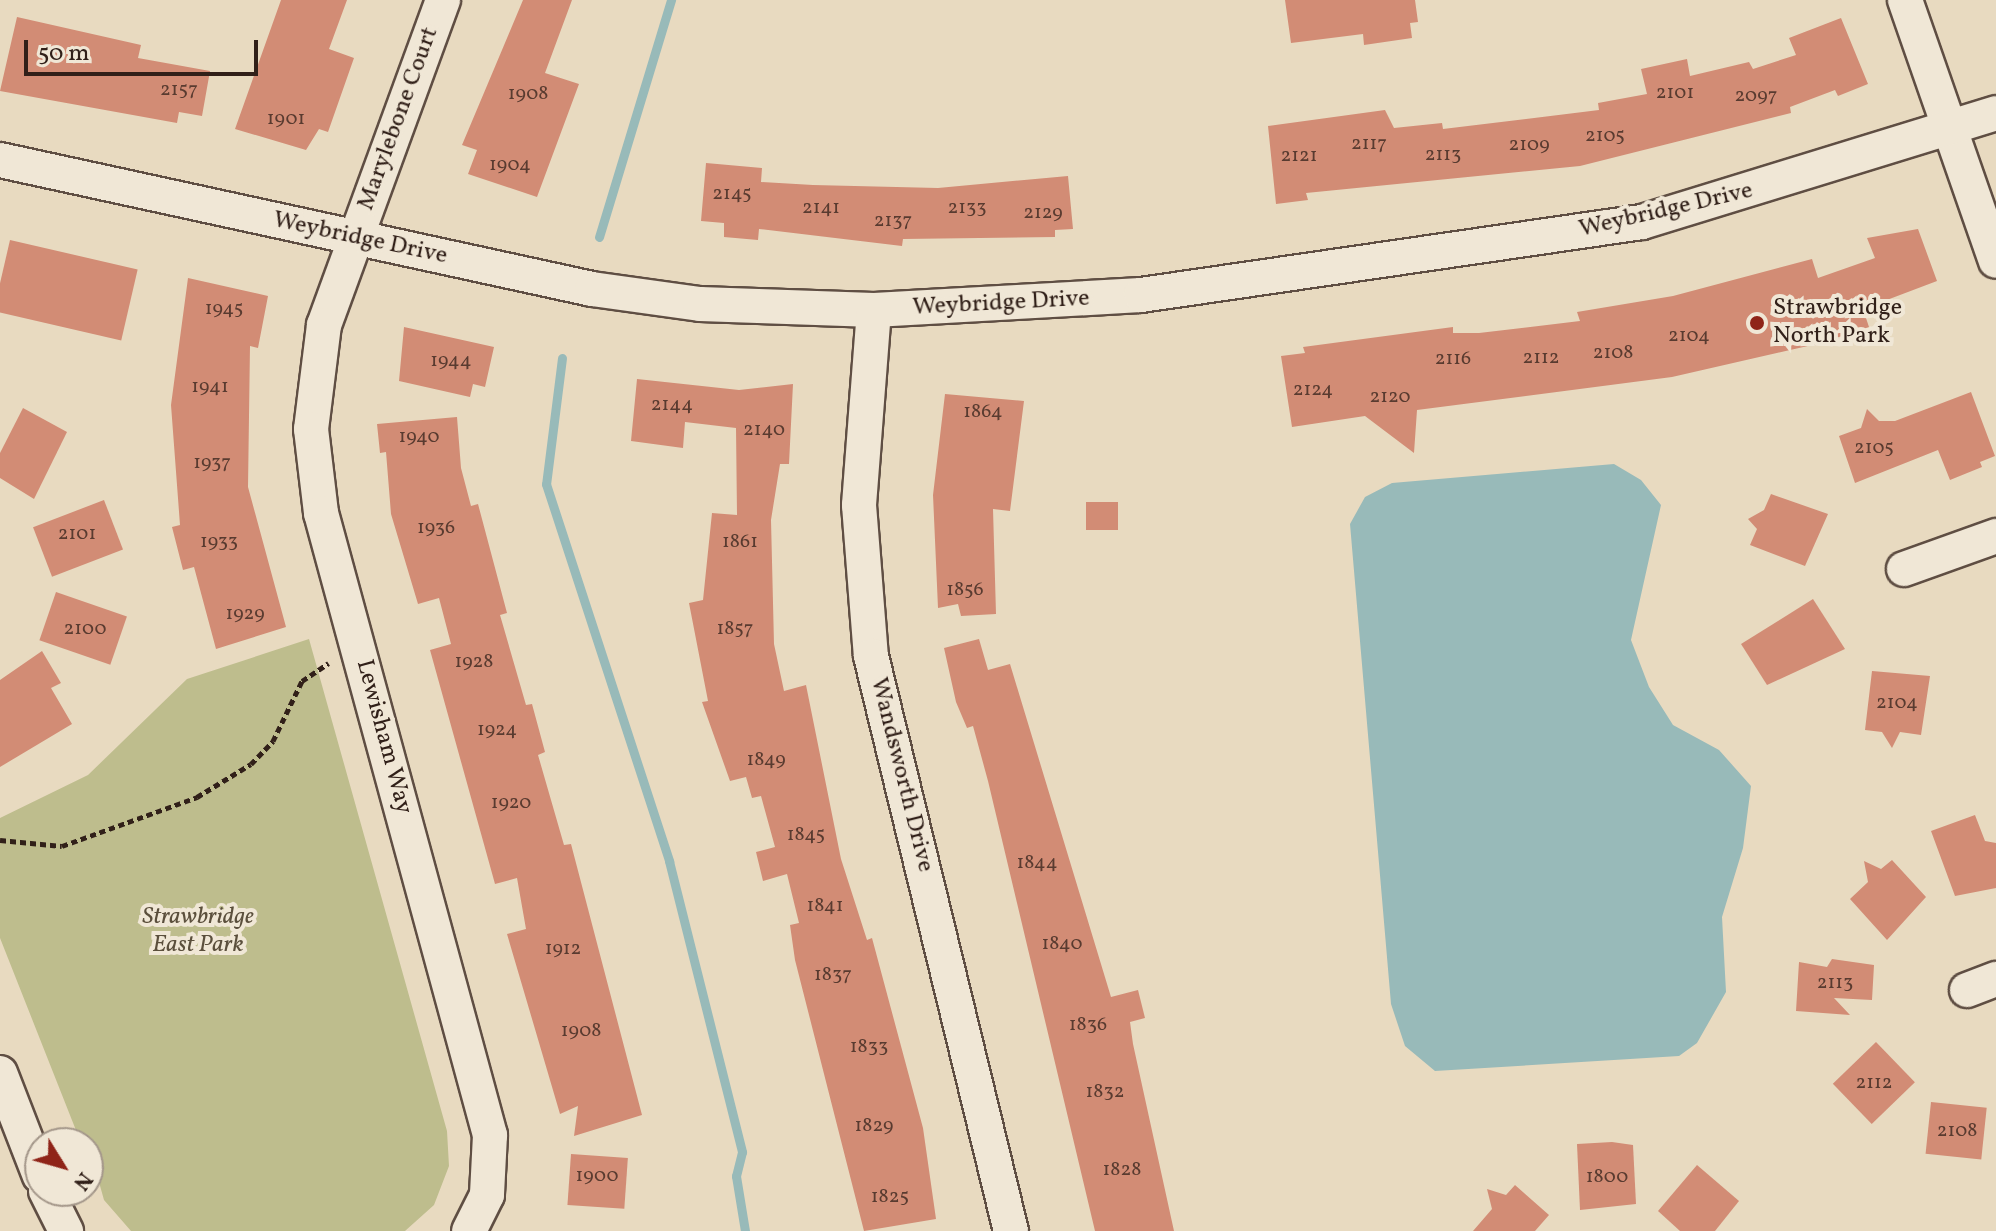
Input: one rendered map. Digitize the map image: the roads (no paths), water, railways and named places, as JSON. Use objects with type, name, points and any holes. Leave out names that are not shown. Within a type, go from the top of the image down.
[{"type":"street","name":"Marylebone Court","points":[[354,239],[443,0]]},
{"type":"street","points":[[1905,0],[1996,261]]},
{"type":"street","name":"Weybridge Drive","points":[[0,160],[354,239],[607,291],[700,304],[874,310],[1141,295],[1642,222],[1949,131],[1996,113]]},
{"type":"street","name":"Lewisham Way","points":[[354,239],[314,376],[313,471],[490,1135],[487,1195],[469,1231]]},
{"type":"street","name":"Wandsworth Drive","points":[[874,310],[859,505],[871,656],[1011,1231]]},
{"type":"street","points":[[1904,569],[1996,536]]},
{"type":"street","points":[[0,1073],[24,1135]]},
{"type":"street","points":[[54,1207],[66,1231]]},
{"type":"water","points":[[1614,464],[1641,480],[1661,505],[1631,640],[1649,687],[1673,725],[1719,750],[1751,786],[1743,848],[1722,917],[1726,992],[1697,1043],[1679,1056],[1435,1071],[1405,1046],[1391,1004],[1350,524],[1365,497],[1392,483]]},
{"type":"waterway","points":[[599,237],[671,0]]},
{"type":"waterway","points":[[562,358],[546,484],[669,861],[742,1152],[736,1176],[745,1231]]},
{"type":"place","name":"Strawbridge North Park","points":[[1757,323]]},
{"type":"park label","name":"Strawbridge East Park","points":[[198,932]]}]
